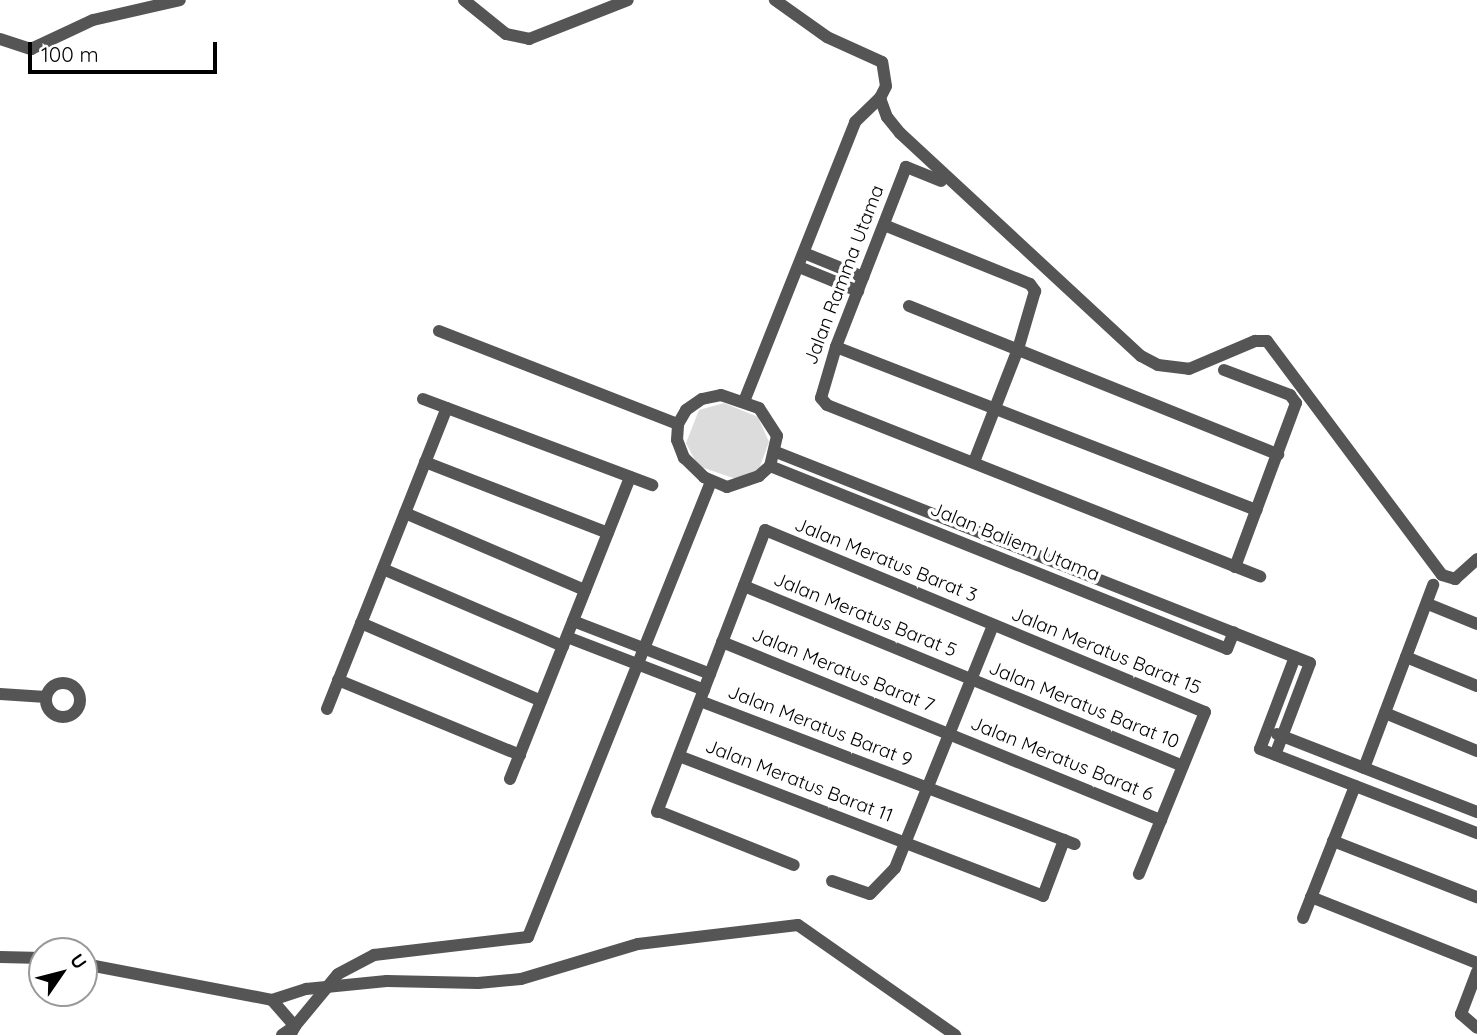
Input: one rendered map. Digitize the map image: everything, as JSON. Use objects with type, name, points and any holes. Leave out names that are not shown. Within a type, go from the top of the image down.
[{"type":"street","points":[[0,39],[31,49],[93,20],[180,0]]},
{"type":"street","points":[[464,0],[506,34],[529,40],[628,0]]},
{"type":"street","points":[[745,399],[855,122],[880,98],[886,77],[882,62],[827,37],[775,0]]},
{"type":"street","points":[[880,98],[887,117],[900,132],[1141,356],[1158,365],[1189,369],[1255,341],[1267,341],[1442,576],[1455,579],[1477,559]]},
{"type":"street","name":"Jalan Ramma Utama","points":[[941,181],[906,167],[836,347],[821,398],[827,405],[974,462]]},
{"type":"street","points":[[884,225],[1030,284],[1036,298],[974,462],[1260,576]]},
{"type":"street","points":[[804,253],[863,277]]},
{"type":"street","points":[[799,267],[858,292]]},
{"type":"street","points":[[909,306],[1278,454]]},
{"type":"street","points":[[439,331],[678,424]]},
{"type":"street","points":[[836,347],[993,411],[1256,510]]},
{"type":"street","points":[[1224,370],[1290,395],[1296,403],[1235,567]]},
{"type":"street","points":[[721,395],[745,399],[769,421],[777,436],[776,452],[770,466],[740,484],[727,487],[711,482],[684,458],[677,440],[678,424],[686,410],[702,399],[721,395]]},
{"type":"street","points":[[423,399],[652,485]]},
{"type":"street","points":[[327,709],[447,408]]},
{"type":"street","name":"Jalan Baliem Utama","points":[[776,452],[1310,663],[1282,736]]},
{"type":"street","points":[[425,462],[608,533]]},
{"type":"street","name":"Jalan Baliem Utama","points":[[770,466],[1227,649],[1234,632]]},
{"type":"street","points":[[510,779],[630,477]]},
{"type":"street","points":[[282,1035],[293,1030],[323,987],[374,955],[528,937],[711,482]]},
{"type":"street","points":[[405,513],[585,590]]},
{"type":"street","name":"Jalan Meratus Barat 3","points":[[744,586],[765,530],[993,625]]},
{"type":"street","name":"Jalan Meratus Barat 9","points":[[383,569],[565,641],[639,665],[702,695],[927,788],[1070,842],[1043,895]]},
{"type":"street","points":[[1364,768],[1433,585]]},
{"type":"street","points":[[744,586],[657,812],[793,865]]},
{"type":"street","name":"Jalan Meratus Barat 5","points":[[744,586],[971,679]]},
{"type":"street","points":[[1428,604],[1477,624]]},
{"type":"street","points":[[573,621],[710,674]]},
{"type":"street","points":[[361,623],[541,701]]},
{"type":"street","points":[[832,881],[870,894],[895,868],[993,625]]},
{"type":"street","name":"Jalan Meratus Barat 15","points":[[993,625],[1205,712],[1183,766]]},
{"type":"street","name":"Jalan Meratus Barat 7","points":[[722,642],[949,734]]},
{"type":"street","points":[[1295,657],[1260,749],[1477,833]]},
{"type":"street","points":[[1406,657],[1477,685]]},
{"type":"street","name":"Jalan Meratus Barat 10","points":[[971,679],[1183,766]]},
{"type":"street","points":[[338,680],[520,755]]},
{"type":"street","points":[[0,694],[46,697]]},
{"type":"street","points":[[1385,713],[1477,751]]},
{"type":"street","points":[[1267,730],[1477,812]]},
{"type":"street","name":"Jalan Meratus Barat 6","points":[[949,734],[1161,820]]},
{"type":"street","points":[[1275,755],[1282,736]]},
{"type":"street","name":"Jalan Meratus Barat 11","points":[[679,755],[1043,895]]},
{"type":"street","points":[[1139,874],[1183,766]]},
{"type":"street","points":[[1303,918],[1355,786]]},
{"type":"street","points":[[1333,841],[1477,897]]},
{"type":"street","points":[[1311,897],[1477,963]]},
{"type":"street","points":[[98,967],[272,1000],[323,987],[405,980],[500,981],[547,973],[638,944],[798,925],[955,1035]]},
{"type":"street","points":[[0,957],[28,958]]},
{"type":"street","points":[[1477,972],[1463,1020],[1477,1027]]},
{"type":"street","points":[[272,1000],[293,1030]]},
{"type":"shaded area","points":[[724,403],[758,417],[769,442],[759,469],[736,479],[698,466],[686,443],[699,410]]}]
